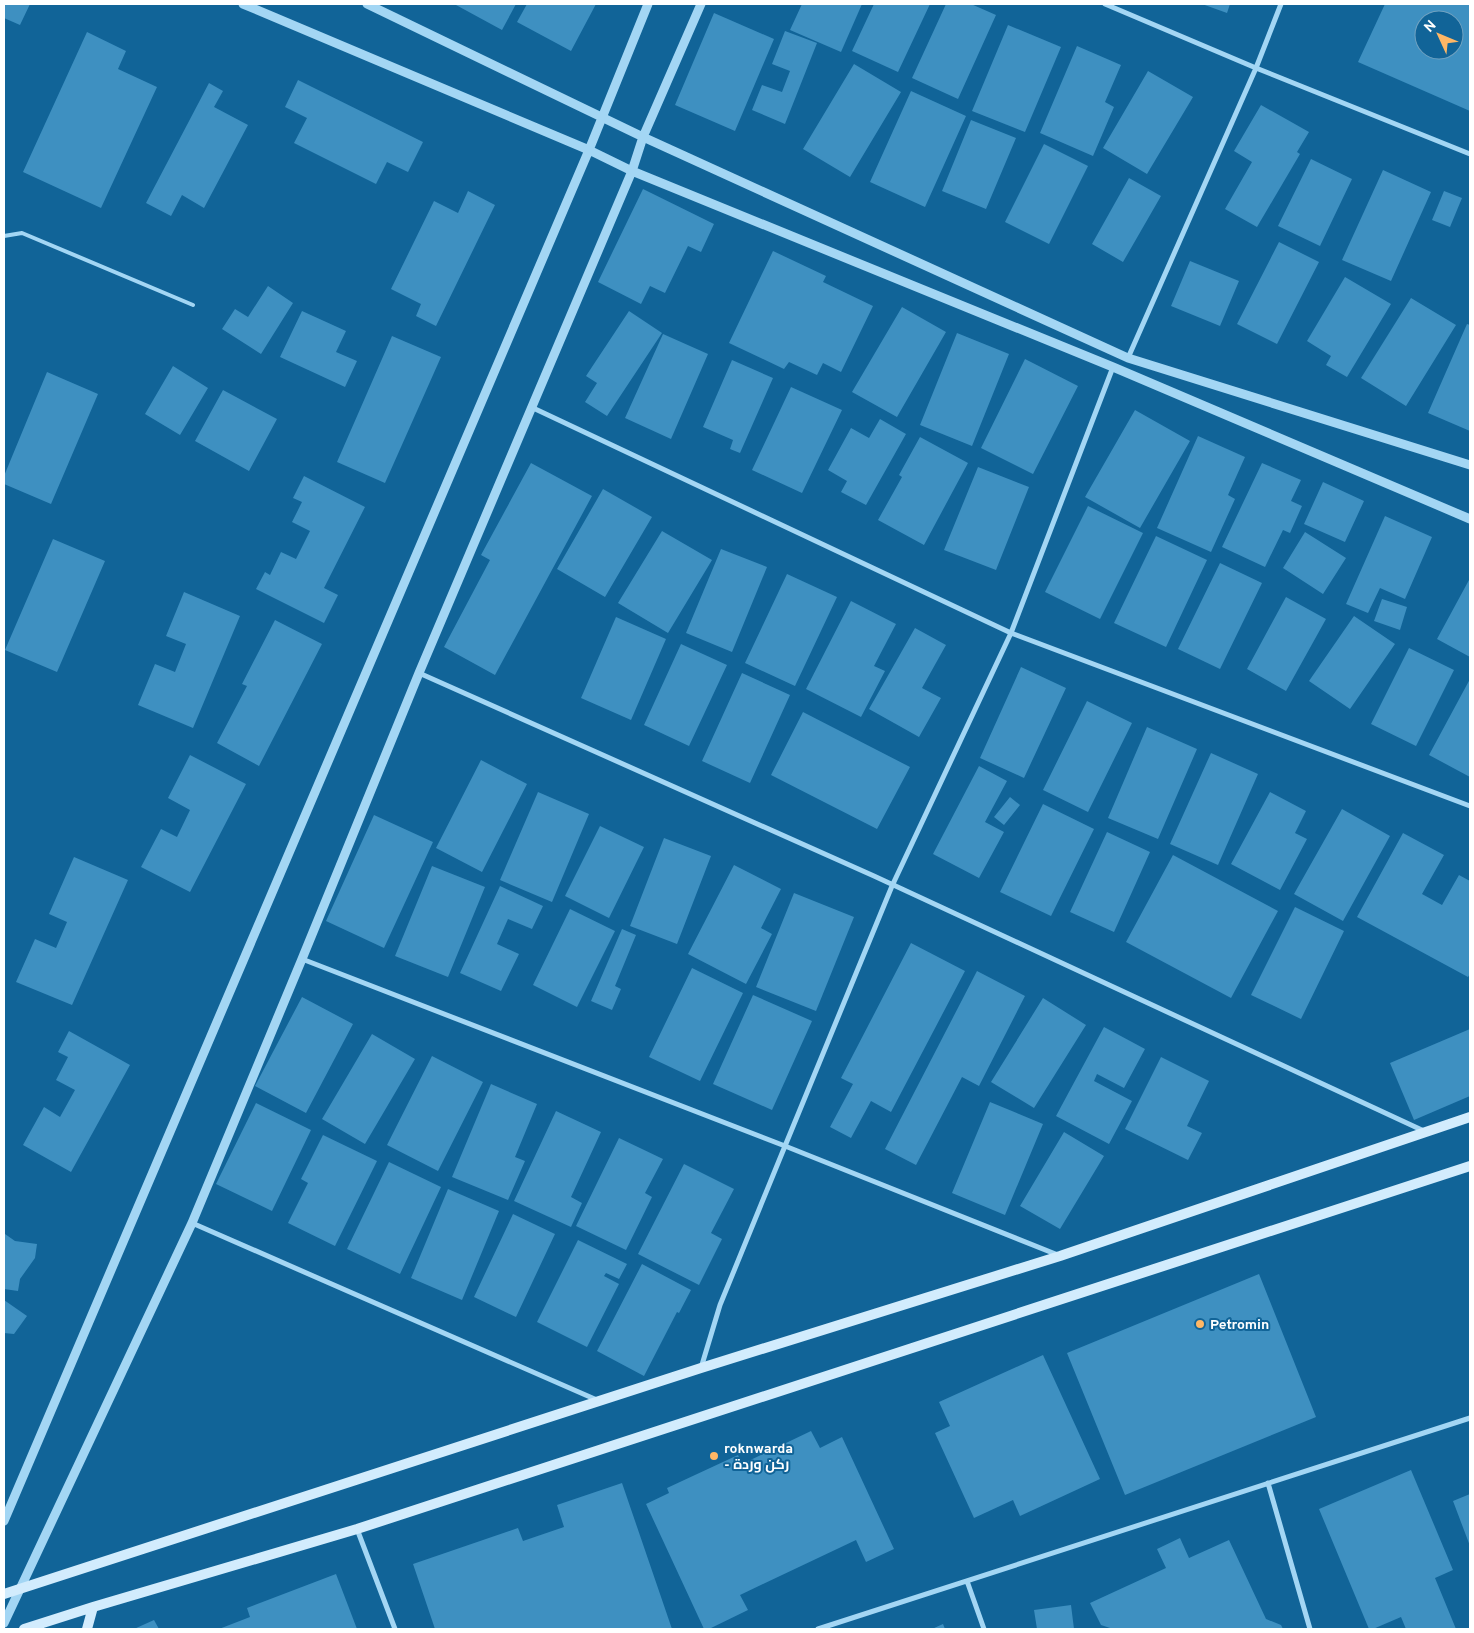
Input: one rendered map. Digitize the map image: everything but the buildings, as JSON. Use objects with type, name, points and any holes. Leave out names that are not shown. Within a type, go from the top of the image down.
[{"type":"main road","points":[[4,1594],[701,1368],[1060,1256],[1470,1117]]},
{"type":"main road","points":[[24,1629],[356,1529],[1470,1166]]},
{"type":"main road","points":[[87,1629],[92,1607]]},
{"type":"street","points":[[243,4],[589,150],[632,171],[1114,367],[1470,519]]},
{"type":"street","points":[[367,4],[644,137],[1128,358],[1470,465]]},
{"type":"street","points":[[4,1520],[589,150],[648,4]]},
{"type":"street","points":[[4,1623],[192,1223],[419,673],[701,4]]},
{"type":"street","points":[[1105,4],[1256,68],[1470,154]]},
{"type":"street","points":[[1128,358],[1256,68],[1281,4]]},
{"type":"street","points":[[701,1368],[720,1305],[892,886],[1012,634],[1114,367]]},
{"type":"street","points":[[531,407],[1012,634],[1470,806]]},
{"type":"street","points":[[419,673],[865,872],[1425,1131]]},
{"type":"street","points":[[302,959],[785,1146],[1060,1256]]},
{"type":"street","points":[[192,1223],[599,1401]]},
{"type":"street","points":[[818,1629],[1470,1418]]},
{"type":"street","points":[[1268,1483],[1310,1629]]},
{"type":"street","points":[[356,1529],[395,1629]]},
{"type":"street","points":[[967,1581],[984,1629]]},
{"type":"lane","points":[[4,236],[22,233],[193,305]]},
{"type":"place","name":"Petromin","points":[[1200,1324]]},
{"type":"place","name":"roknwarda - ركن وردة","points":[[714,1456]]}]
